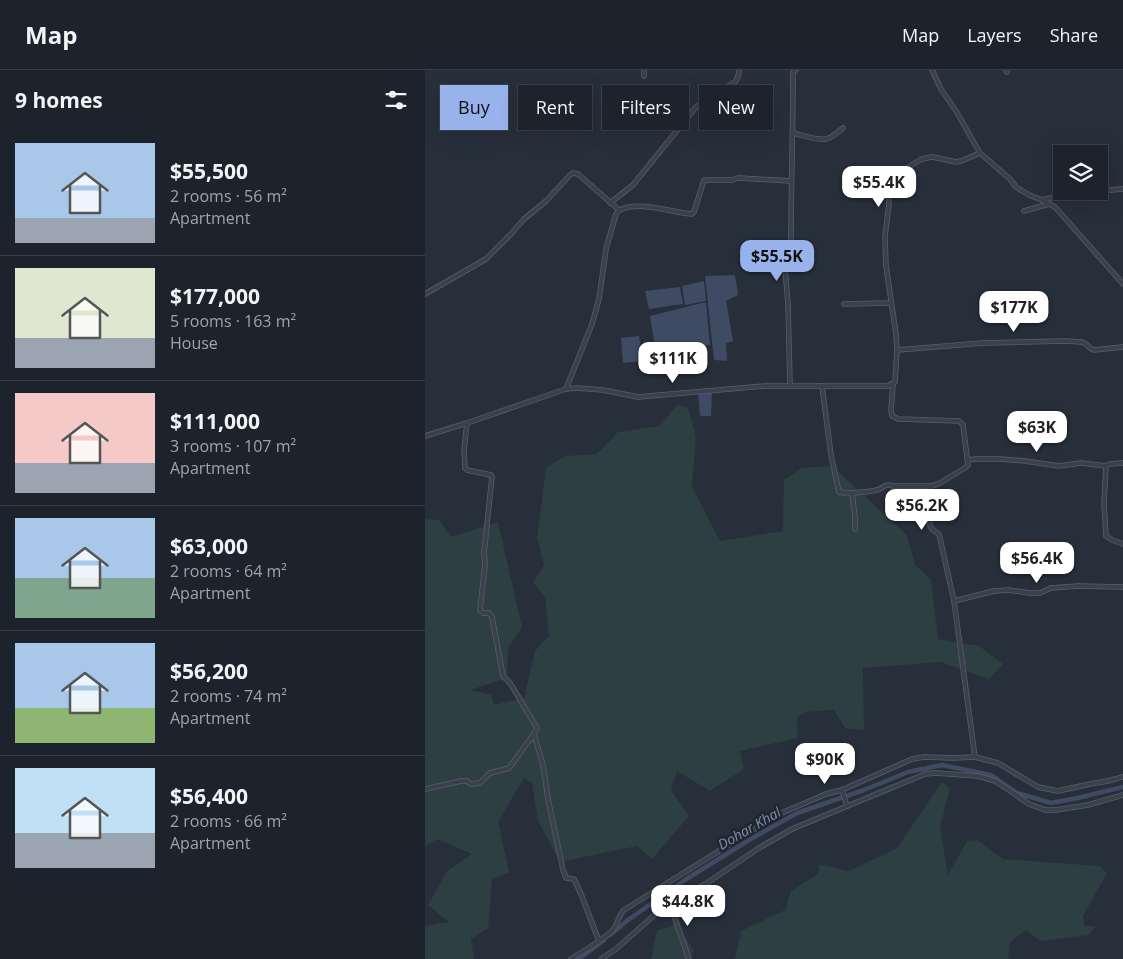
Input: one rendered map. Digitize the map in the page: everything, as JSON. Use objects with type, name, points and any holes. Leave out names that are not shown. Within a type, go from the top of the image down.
[{"type":"street","points":[[644,70],[644,76]]},
{"type":"street","points":[[610,203],[633,185],[696,107],[735,81],[739,70]]},
{"type":"street","points":[[790,385],[788,304],[784,254],[791,245],[793,72],[796,70]]},
{"type":"street","points":[[932,70],[941,89],[957,111],[980,153],[1010,179],[1016,187],[1055,207],[1123,284]]},
{"type":"street","points":[[793,133],[825,139],[843,128]]},
{"type":"street","points":[[822,386],[830,446],[838,490],[841,493],[879,490],[887,484],[893,486],[931,486],[938,484],[968,465],[963,425],[959,421],[898,419],[892,416],[897,350],[886,266],[885,237],[889,203],[886,176],[895,169],[905,168],[922,159],[932,157],[956,162],[980,153]]},
{"type":"street","points":[[425,294],[485,259],[573,173],[578,174],[619,210]]},
{"type":"street","points":[[566,389],[592,324],[599,299],[606,248],[616,214],[619,210],[644,206],[692,214],[704,180],[732,180],[738,178],[791,180]]},
{"type":"street","points":[[1108,190],[1123,189]]},
{"type":"street","points":[[1042,200],[1053,197]]},
{"type":"street","points":[[1024,212],[1049,204]]},
{"type":"street","points":[[843,304],[891,303]]},
{"type":"street","points":[[897,350],[1064,341],[1082,342],[1094,350],[1123,347]]},
{"type":"street","points":[[425,436],[566,389],[603,390],[638,397],[765,386],[888,386],[893,384]]},
{"type":"street","points":[[425,789],[461,781],[467,781],[471,784],[480,783],[490,773],[509,768],[537,728],[511,682],[503,676],[492,616],[480,610],[492,477],[491,475],[465,468],[464,450],[467,423]]},
{"type":"street","points":[[968,460],[1000,459],[1059,466],[1081,463],[1106,466],[1123,463]]},
{"type":"street","points":[[1106,466],[1104,503],[1106,536],[1123,544]]},
{"type":"street","points":[[931,486],[929,493],[930,526],[939,534],[953,601],[975,757]]},
{"type":"street","points":[[852,493],[855,529]]},
{"type":"street","points":[[953,601],[994,591],[1008,590],[1040,593],[1051,588],[1123,587]]},
{"type":"street","points":[[534,734],[543,765],[547,799],[563,870],[566,878],[574,879],[599,941]]},
{"type":"street","points":[[571,959],[613,930],[624,910],[777,815],[827,794],[842,791],[912,759],[924,757],[975,757],[998,763],[1038,787],[1057,791],[1123,777]]},
{"type":"street","points":[[601,959],[616,949],[668,902],[704,885],[759,848],[792,829],[911,778],[935,773],[987,778],[995,781],[1029,804],[1045,810],[1088,805],[1123,795]]},
{"type":"street","points":[[842,791],[847,804]]},
{"type":"street","points":[[661,888],[689,959]]},
{"type":"shaded area","points":[[678,404],[688,408],[696,437],[692,487],[720,541],[783,531],[784,480],[801,468],[832,466],[907,535],[915,565],[931,580],[938,639],[979,646],[1003,664],[989,679],[941,662],[863,668],[864,730],[845,728],[834,710],[806,712],[797,717],[798,738],[740,751],[744,769],[710,791],[677,771],[671,790],[689,816],[652,859],[637,846],[560,862],[538,821],[532,783],[524,778],[498,822],[509,872],[492,880],[488,928],[471,939],[474,959],[425,959],[425,926],[449,922],[428,905],[447,871],[472,854],[437,839],[425,846],[425,519],[439,520],[451,537],[498,522],[522,627],[508,648],[507,678],[470,690],[491,695],[494,705],[524,698],[535,651],[549,636],[545,597],[533,582],[544,565],[537,537],[546,468],[565,456],[597,454],[618,432],[660,426]]},
{"type":"shaded area","points":[[942,782],[950,789],[940,827],[948,875],[967,841],[977,840],[1003,859],[1100,866],[1107,873],[1083,916],[1085,926],[1096,926],[1089,935],[1040,941],[1026,930],[1010,942],[1008,959],[735,959],[741,931],[785,910],[791,891],[818,874],[819,864],[849,871],[897,848]]},
{"type":"shaded area","points":[[677,924],[694,951],[689,959],[651,959],[657,931]]},
{"type":"water","points":[[735,275],[738,295],[726,301],[733,341],[726,343],[727,361],[714,360],[705,276]]},
{"type":"water","points":[[704,281],[706,301],[685,305],[682,286]]},
{"type":"water","points":[[680,287],[683,304],[649,309],[645,291]]},
{"type":"water","points":[[706,302],[710,345],[656,352],[650,316]]},
{"type":"water","points":[[639,336],[643,361],[623,363],[621,338]]},
{"type":"water","points":[[712,391],[711,416],[700,416],[698,393]]},
{"type":"waterway","name":"Dohar Khal","points":[[610,935],[685,880],[797,813],[864,790],[908,772],[942,765],[991,775],[1017,793],[1051,803],[1123,787]]},
{"type":"waterway","name":"Dohar Khal","points":[[579,959],[604,940]]}]
